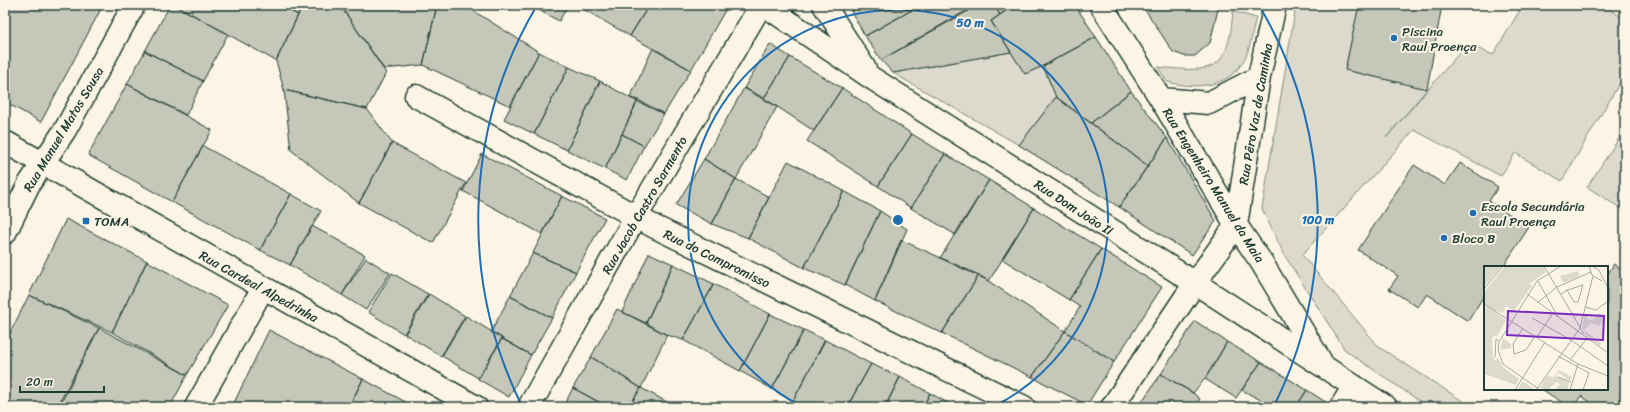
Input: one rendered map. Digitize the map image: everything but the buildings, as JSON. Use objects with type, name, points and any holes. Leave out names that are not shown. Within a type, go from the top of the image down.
[{"type":"street","name":"Rua Manuel Matos Sousa","points":[[5,233],[29,184],[65,130],[134,5]]},
{"type":"street","name":"Rua Jacob Castro Sarmento","points":[[529,407],[636,216],[761,5]]},
{"type":"street","name":"Rua Dom João II","points":[[764,5],[870,77],[1195,282],[1386,407]]},
{"type":"street","points":[[824,5],[870,77]]},
{"type":"street","name":"Rua Engenheiro Manuel da Maia","points":[[1102,5],[1324,366]]},
{"type":"street","name":"Rua Pêro Vaz de Caminha","points":[[1112,407],[1187,297],[1195,282],[1236,225],[1259,77],[1275,5]]},
{"type":"street","points":[[1161,99],[1209,103],[1259,77]]},
{"type":"street","name":"Rua do Compromisso","points":[[416,96],[636,216],[882,339],[1024,407]]},
{"type":"street","name":"Rua Cardeal Alpedrinha","points":[[5,142],[262,288],[476,407]]},
{"type":"street","points":[[196,407],[262,288]]},
{"type":"street","points":[[1341,407],[1354,386]]},
{"type":"shaded area","points":[[1296,5],[1359,5],[1345,70],[1427,89],[1386,138],[1467,44],[1493,55],[1523,5],[1603,5],[1625,19],[1625,74],[1562,181],[1515,153],[1501,176],[1414,130],[1302,255],[1379,347],[1472,407],[1428,407],[1345,350],[1285,256],[1262,209]]},
{"type":"shaded area","points":[[1233,11],[1256,18],[1248,50],[1244,60],[1237,70],[1220,82],[1199,86],[1189,86],[1167,82],[1158,67],[1177,69],[1205,68],[1215,64],[1222,57],[1231,31]]},
{"type":"shaded area","points":[[1011,52],[1025,74],[1043,66],[1056,97],[1019,145],[893,73]]},
{"type":"shaded area","points":[[1625,129],[1625,211],[1587,187]]},
{"type":"place","name":"Piscina Raul Proença","points":[[1394,38]]},
{"type":"place","name":"Escola Secundária Raul Proença","points":[[1473,213]]},
{"type":"place","name":"TOMA","points":[[86,221]]},
{"type":"place","name":"Bloco B","points":[[1444,238]]}]
